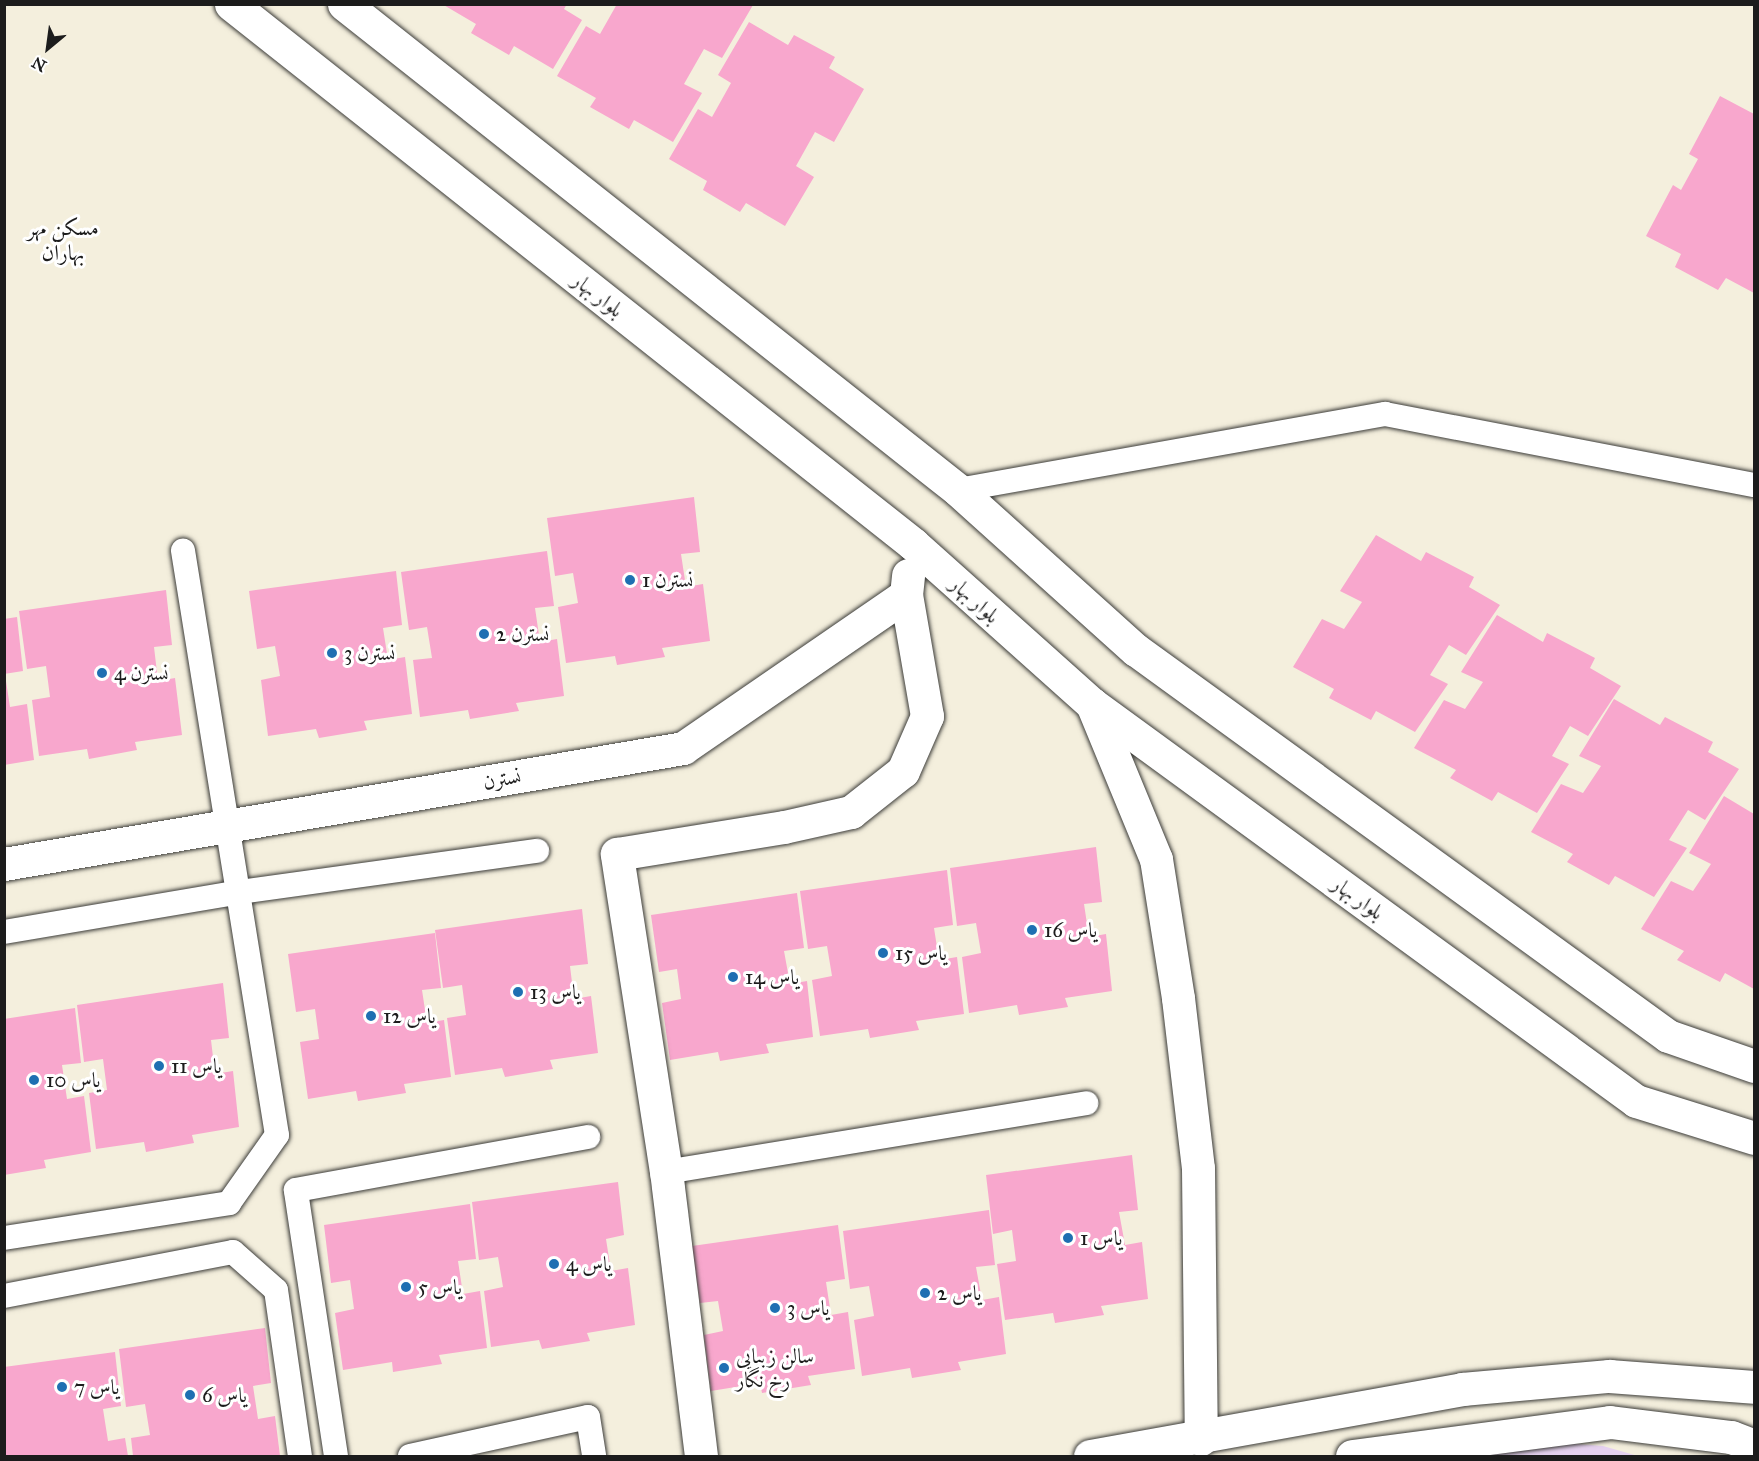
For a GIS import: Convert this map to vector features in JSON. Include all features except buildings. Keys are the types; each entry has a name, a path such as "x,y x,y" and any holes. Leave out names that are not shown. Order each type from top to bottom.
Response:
{"street":[{"name":"بلوار بهار","path":"231,4 913,544 1092,704 1636,1101 1755,1138"},
{"path":"345,4 958,490 1136,650 1668,1036 1755,1066"},
{"path":"701,1456 666,1172 617,854 784,828 851,812 903,771 927,716 906,595 913,544"},
{"name":"نسترن","path":"4,864 683,748 906,595"},
{"path":"1092,704 1156,859 1178,998 1198,1168 1201,1439"},
{"path":"1090,1456 1201,1439 1462,1389 1609,1376 1755,1387"},
{"path":"1352,1456 1610,1422 1731,1437 1755,1446"}],"lane":[{"path":"958,490 1385,414 1755,485"},
{"path":"4,1238 229,1203 277,1135 230,827 183,551"},
{"path":"4,932 240,892 537,851"},
{"path":"666,1172 1086,1103"},
{"path":"336,1456 296,1190 588,1137"},
{"path":"4,1296 233,1252 276,1290 300,1456"},
{"path":"410,1456 588,1417 594,1456"}],"shaded area":[{"path":"1552,1442 1603,1446 1638,1456 1481,1456"}],"place":[{"name":"نسترن 1","path":"630,580"},
{"name":"نسترن 2","path":"484,634"},
{"name":"نسترن 3","path":"332,653"},
{"name":"نسترن 4","path":"102,673"},
{"name":"یاس 16","path":"1032,930"},
{"name":"یاس 15","path":"883,953"},
{"name":"یاس 14","path":"733,977"},
{"name":"یاس 13","path":"518,992"},
{"name":"یاس 12","path":"371,1016"},
{"name":"یاس 11","path":"159,1066"},
{"name":"یاس 10","path":"34,1080"},
{"name":"یاس 1","path":"1068,1238"},
{"name":"یاس 4","path":"554,1264"},
{"name":"یاس 5","path":"406,1287"},
{"name":"یاس 2","path":"925,1293"},
{"name":"یاس 3","path":"775,1308"},
{"name":"سالن زیبایی رخ‌ نگار","path":"724,1368"},
{"name":"یاس 7","path":"62,1387"},
{"name":"یاس 6","path":"190,1395"}],"district":[{"name":"مسکن مهر بهاران","path":"63,240"}]}
